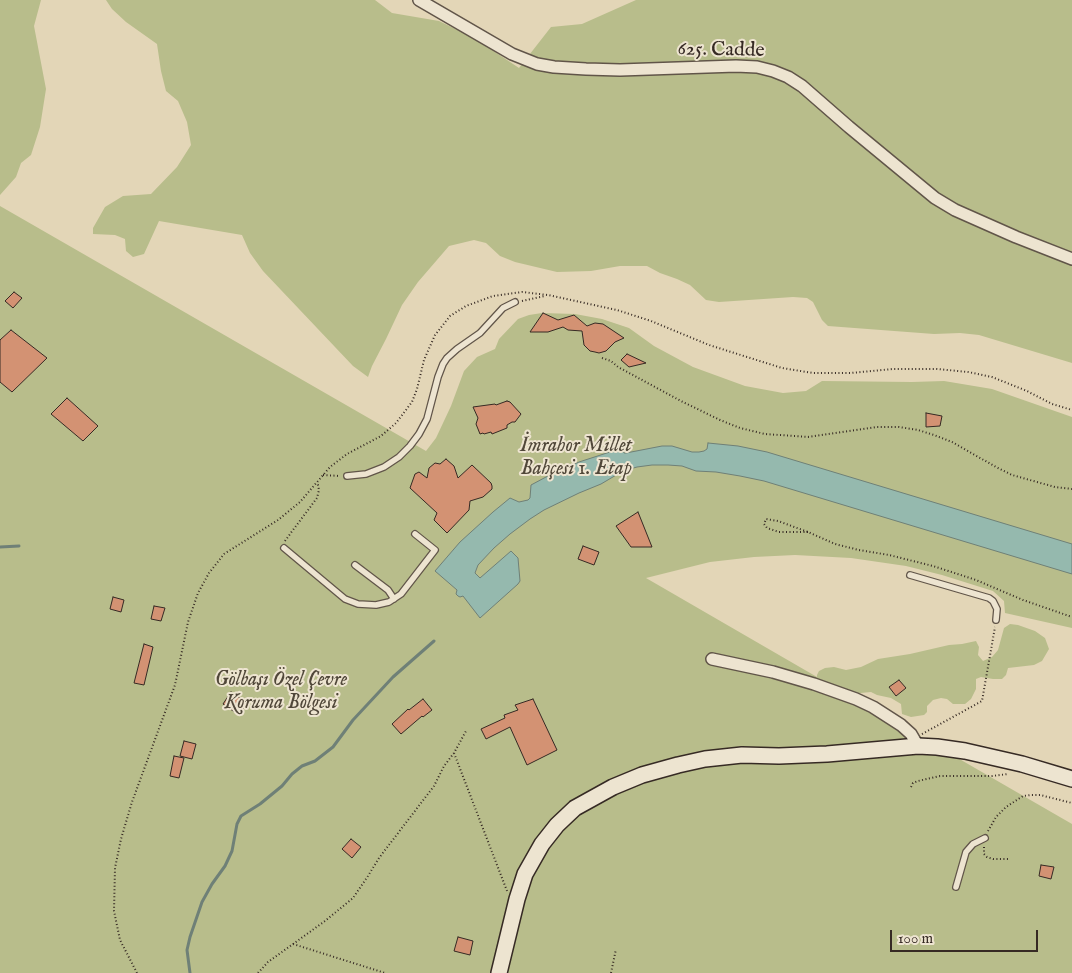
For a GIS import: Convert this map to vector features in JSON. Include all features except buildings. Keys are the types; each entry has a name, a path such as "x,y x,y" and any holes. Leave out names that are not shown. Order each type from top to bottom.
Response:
{"street":[{"name":"625. Cadde","path":"419,0 512,54 537,64 554,67 620,70 736,66 757,67 773,71 788,77 802,86 897,167 942,202 955,210 1016,237 1072,259"},
{"path":"712,659 773,672 856,699 887,715 901,725 911,734 916,742"},
{"path":"498,973 526,874 542,844 557,824 575,808 613,787 642,775 705,759 742,755 827,754 916,742 965,751 1072,779"}],"lane":[{"path":"346,476 366,474 384,467 398,458 410,446 427,419 438,377 447,358 480,333 504,308 515,302"},
{"path":"284,548 350,602 376,605 394,599 400,594 435,550 415,534"},
{"path":"355,565 388,590 394,599"},
{"path":"910,575 989,598 997,609 996,620"},
{"path":"956,887 966,852 973,844 985,838"}],"path":[{"path":"137,973 120,940 114,910 115,868 132,802 175,685 188,622 198,593 209,573 224,554 278,520 300,502 330,467 347,454 381,436 396,423 412,402 424,360 435,335 450,316 466,306 493,296 522,292 548,295 626,313 651,321 709,345 782,368 813,373 851,373 893,369 937,369 968,372 992,377 1027,391 1052,404 1072,410"},
{"path":"515,302 548,295"},
{"path":"602,358 611,361 618,367 681,401 740,428 765,434 808,437 877,427 899,427 918,430 952,442 1012,475 1055,487 1072,489"},
{"path":"323,475 346,476"},
{"path":"284,548 284,543 317,498 319,490 317,483"},
{"path":"808,532 779,532 766,528 764,524 766,520 769,520 808,532 835,544 917,562 976,580 1023,600 1072,617"},
{"path":"916,742 982,701 996,620"},
{"path":"258,973 268,962 325,921 353,898 379,858 434,786 466,731"},
{"path":"454,753 508,894 516,904"},
{"path":"910,787 913,783 928,778 940,776 992,776 1018,771 1026,766"},
{"path":"1009,858 987,857 984,854 984,845 989,828 996,817 1010,804 1023,796 1031,795 1040,795 1072,803"},
{"path":"293,944 385,973"},
{"path":"611,973 616,949"}],"green space":[{"path":"0,0 41,0 34,26 46,89 40,127 31,155 21,163 16,177 0,195"},
{"path":"106,0 375,0 392,13 439,21 474,38 519,68 551,27 582,24 636,0 1072,0 1072,363 979,335 960,333 934,334 828,326 822,320 813,302 807,298 793,297 719,302 706,300 690,285 647,266 620,266 591,271 557,272 515,262 500,256 486,243 474,240 449,246 418,282 402,305 368,377 353,366 263,271 250,253 242,235 159,221 144,254 133,257 126,251 125,239 115,235 93,234 93,228 105,207 123,196 151,194 177,167 191,145 187,122 178,101 166,91 157,44 126,22 112,9"},
{"name":"Gölbaşı Özel Çevre Koruma Bölgesi","path":"0,206 426,451 436,438 451,406 464,371 477,357 495,349 499,339 518,319 542,313 575,314 602,319 629,328 654,346 693,367 745,386 783,393 806,391 822,381 944,381 992,389 1072,417 1072,628 1005,613 1004,601 993,591 906,566 851,558 795,555 754,557 710,562 646,578 817,677 819,671 825,668 834,667 846,670 861,667 878,659 976,641 979,647 978,655 983,661 992,657 998,650 1004,628 1010,624 1035,631 1045,638 1049,649 1042,661 1034,665 1008,668 1006,675 1002,679 981,677 976,679 976,689 971,699 965,704 953,704 947,699 941,698 933,700 927,706 927,712 924,715 911,717 902,714 901,704 891,698 871,692 845,693 1072,824 1072,973 0,973"}],"water":[{"path":"708,443 738,446 767,452 1072,544 1072,574 764,481 668,465 637,467 623,471 601,484 544,510 510,534 478,565 475,573 480,578 511,551 518,558 520,581 480,618 463,596 458,596 456,594 457,590 435,571 460,542 493,512 510,498 519,502 528,500 530,498 531,485 546,477 579,462 622,449 626,453 662,446 672,446 692,452 699,452 707,449"}],"waterway":[{"path":"0,547 19,546"},
{"path":"190,973 187,950 190,937 202,902 225,866 232,851 237,824 241,816 260,804 282,786 302,766 315,761 333,747 353,720 393,677 434,641"}],"park label":[{"name":"İmrahor Millet Bahçesi 1. Etap","path":"576,458"}]}
